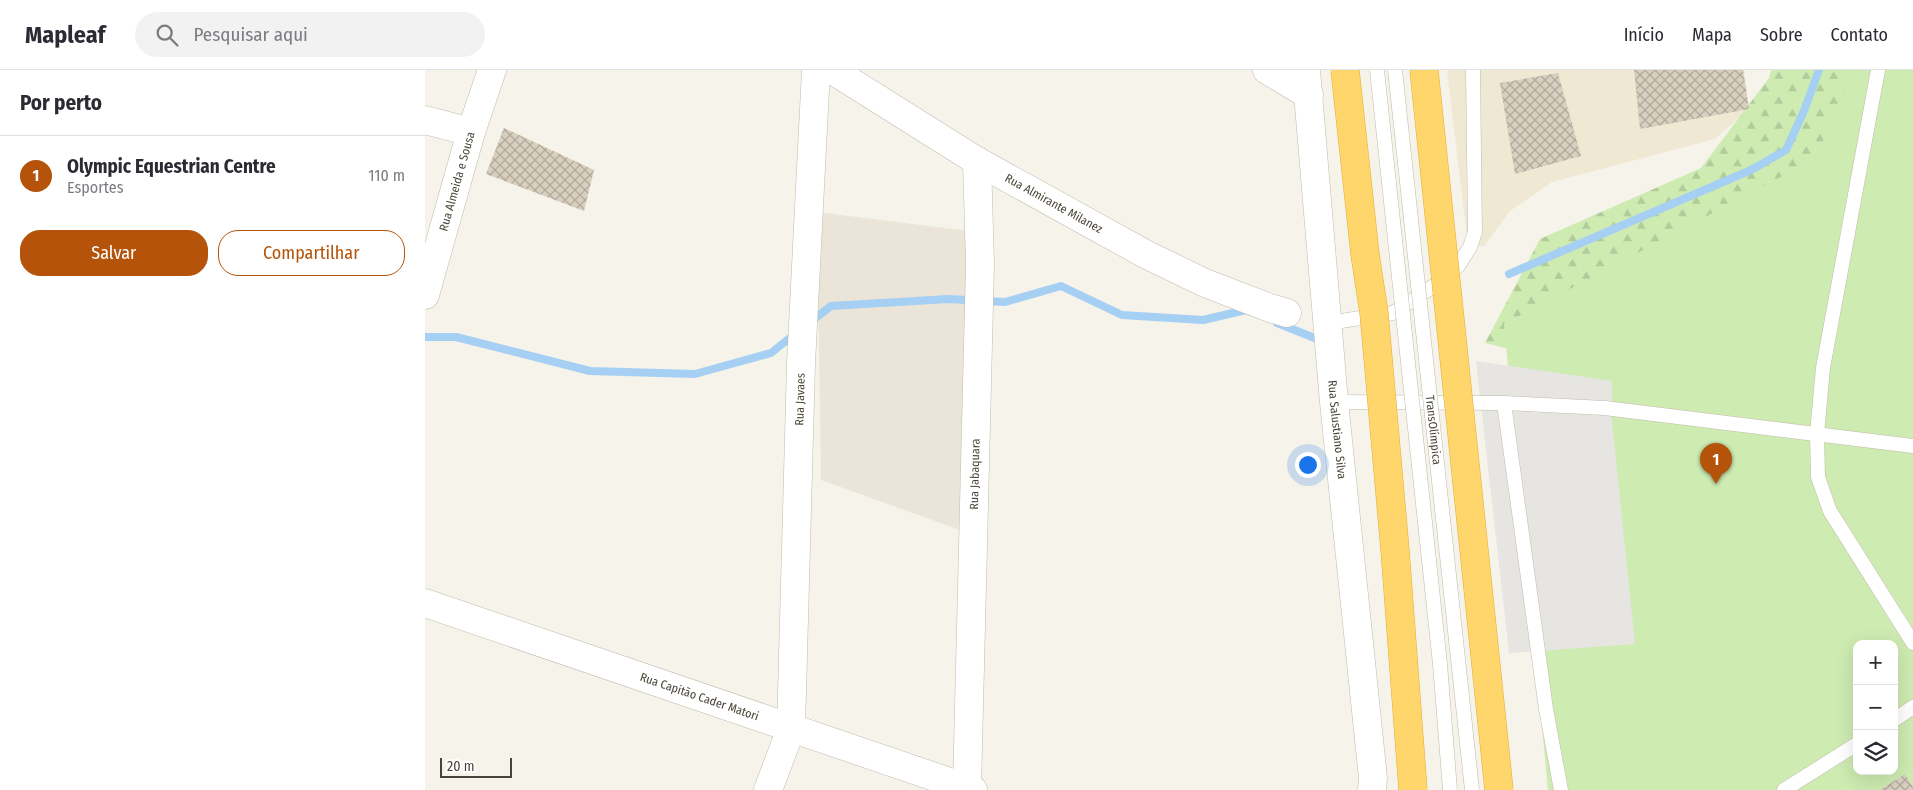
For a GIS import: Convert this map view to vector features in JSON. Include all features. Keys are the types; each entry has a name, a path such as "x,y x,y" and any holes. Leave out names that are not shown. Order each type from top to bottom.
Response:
{"highway":[{"path":"1345,70 1365,254 1374,314 1395,550 1413,790"},
{"path":"1424,70 1499,790"}],"street":[{"name":"Rua Almeida e Sousa","path":"425,295 471,132 492,70"},
{"name":"Rua Javaes","path":"768,790 791,730 801,364 816,70"},
{"name":"Rua Almirante Milanez","path":"832,70 977,161 1147,254 1197,279 1287,313"},
{"path":"1267,70 1307,83"},
{"name":"Rua Salustiano Silva","path":"1307,83 1334,402 1373,786"},
{"path":"425,120 471,132"},
{"name":"Rua Jabaquara","path":"970,789 980,264 977,161"},
{"name":"Rua Capitão Cader Matori","path":"425,603 791,730 970,789"}],"lane":[{"name":"TransOlímpica","path":"1377,70 1440,664 1450,790"},
{"name":"TransOlímpica","path":"1395,70 1472,790"},
{"path":"1327,323 1393,313 1444,279 1458,266 1470,247 1475,232 1473,70"},
{"path":"1878,70 1823,368 1817,434 1819,477 1830,511 1913,643"},
{"path":"1334,402 1504,403 1605,408 1913,446"},
{"path":"1504,403 1546,709 1561,790"},
{"path":"1898,717 1913,707"},
{"path":"1784,790 1853,747"}],"shaded area":[{"path":"1447,70 1744,70 1749,109 1715,139 1552,182 1510,211 1484,246 1468,246"},
{"path":"817,212 968,231 963,531 821,480"},
{"path":"1476,361 1612,381 1612,421 1635,644 1509,653"}],"green space":[{"path":"1771,70 1869,70 1765,410 1485,343 1540,239 1701,168 1769,78"},
{"path":"1852,70 1913,70 1913,790 1548,790 1504,324 1816,158"}],"building":[{"path":"1634,70 1743,70 1749,109 1640,129"},
{"path":"1558,73 1581,156 1515,174 1500,83"},
{"path":"504,128 594,170 584,211 486,174"},
{"path":"1905,774 1913,790 1880,790"}],"waterway":[{"path":"1509,274 1751,170 1786,150 1804,111 1819,70"},
{"path":"809,323 831,306 948,299 1005,302 1061,286 1122,315 1203,320 1246,310 1251,312"},
{"path":"1277,323 1322,341"},
{"path":"425,337 456,337 590,371 695,374 771,353 796,333"}],"place":[{"name":"Olympic Equestrian Centre","path":"1716,484"}]}
